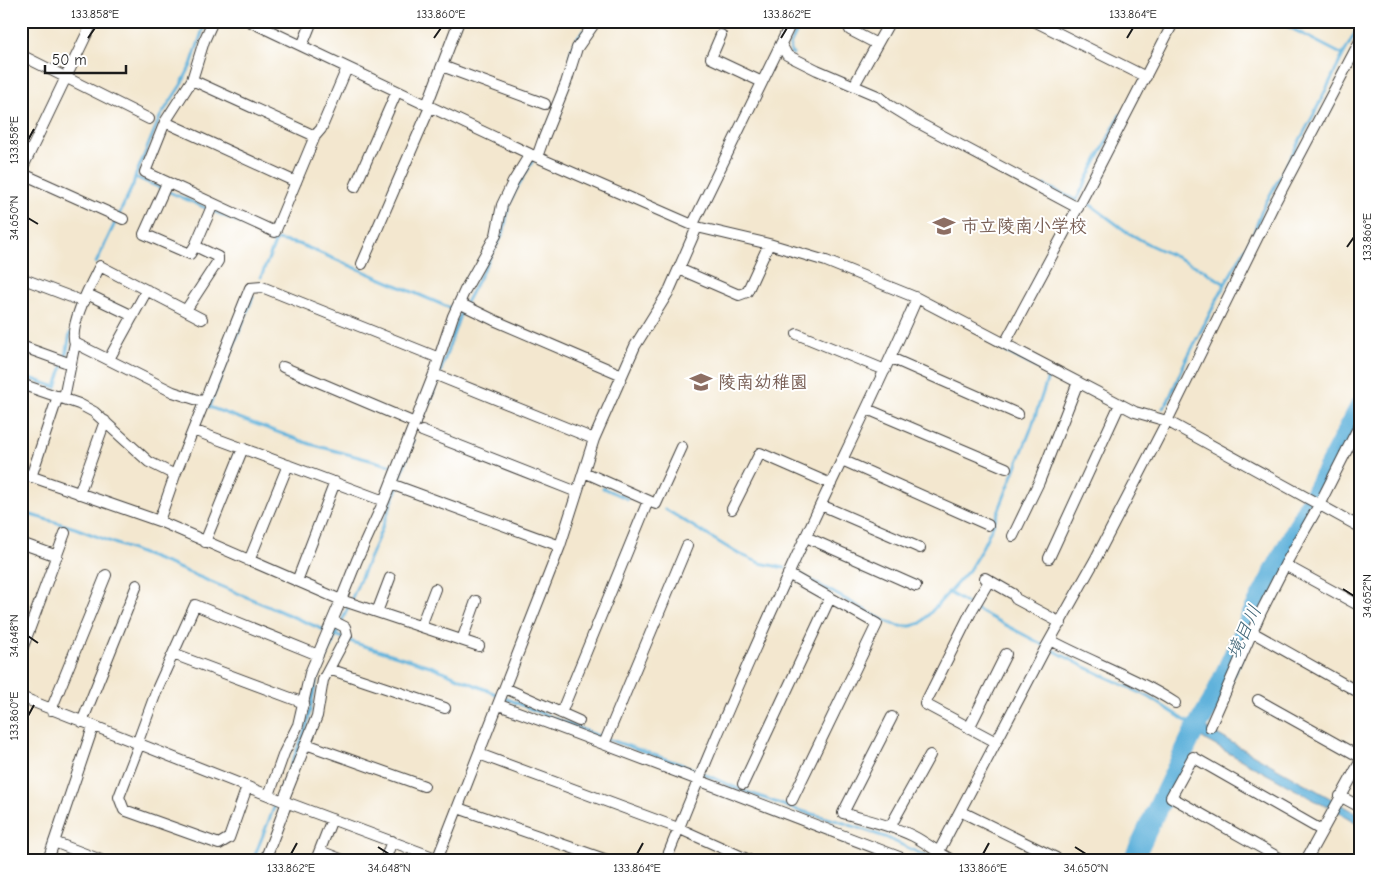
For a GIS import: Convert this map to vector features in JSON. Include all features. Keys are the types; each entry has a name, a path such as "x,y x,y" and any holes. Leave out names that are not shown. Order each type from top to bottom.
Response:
{"street":[{"path":"93,21 21,172 120,218"},
{"path":"213,21 204,40 192,80 165,122 145,172 165,187 211,208 275,232 347,68"},
{"path":"249,21 534,155 695,226 826,260 917,298 1135,412 1167,421 1360,528"},
{"path":"302,46 312,21"},
{"path":"362,264 428,106 459,21"},
{"path":"265,860 279,799 284,753 298,726 310,673 347,602 356,560 384,500 395,485 397,468 419,427 438,376 438,358 460,307 496,236 502,205 513,182 534,155 542,140 566,83 577,48 596,21"},
{"path":"21,697 247,787 439,859 560,546 594,439 635,346 668,291 695,226 792,21"},
{"path":"857,80 890,21"},
{"path":"1034,21 1143,75"},
{"path":"1005,343 1143,75 1174,21"},
{"path":"850,30 877,44"},
{"path":"721,35 711,58 762,82"},
{"path":"938,853 1167,421 1272,208 1360,41"},
{"path":"781,44 787,55 880,97 889,105 915,121 1078,203"},
{"path":"21,55 149,119"},
{"path":"442,66 544,104"},
{"path":"192,80 316,136"},
{"path":"355,187 397,91"},
{"path":"165,122 296,182"},
{"path":"165,187 144,234 190,254 211,208"},
{"path":"678,269 738,295 747,292 769,244"},
{"path":"186,310 218,261 218,257 195,246"},
{"path":"202,319 100,266 76,323 74,339 76,342 66,362 61,397 26,475 159,521 347,602 479,646"},
{"path":"21,278 85,298 133,316"},
{"path":"159,521 175,475 250,288 262,286 438,358"},
{"path":"110,359 147,290"},
{"path":"666,860 700,774 788,574 886,370 917,298"},
{"path":"460,307 622,375"},
{"path":"797,334 886,370"},
{"path":"76,342 173,392 204,402"},
{"path":"21,346 66,362"},
{"path":"891,358 1018,414"},
{"path":"283,366 419,427 577,492"},
{"path":"438,376 594,439"},
{"path":"1014,536 1039,482 1078,382"},
{"path":"21,384 61,397 94,412 149,462 175,475"},
{"path":"1049,558 1120,404"},
{"path":"867,409 1006,468"},
{"path":"79,494 105,421"},
{"path":"1210,727 1252,632 1314,502 1360,424"},
{"path":"193,430 384,500"},
{"path":"205,542 243,448"},
{"path":"584,472 656,504 682,448"},
{"path":"732,509 760,453 831,484"},
{"path":"842,460 988,524"},
{"path":"249,561 288,465"},
{"path":"296,581 335,482"},
{"path":"395,485 560,546"},
{"path":"561,713 648,501"},
{"path":"821,505 920,548"},
{"path":"21,652 66,533"},
{"path":"806,537 916,586"},
{"path":"21,543 57,556"},
{"path":"606,740 687,546"},
{"path":"1285,565 1360,606"},
{"path":"788,574 877,624 792,800"},
{"path":"51,710 106,575"},
{"path":"377,612 390,578"},
{"path":"996,742 925,704 987,579 1013,594 1016,599 1061,623"},
{"path":"82,722 137,585"},
{"path":"421,626 435,589"},
{"path":"743,784 830,598"},
{"path":"462,640 476,601"},
{"path":"247,787 229,838 219,844 124,810 119,797 158,687 195,605 318,656"},
{"path":"279,799 306,744 317,716 323,680 345,638 345,627 333,626"},
{"path":"1252,632 1360,693"},
{"path":"1048,645 1076,654 1161,694 1175,703"},
{"path":"173,654 304,703"},
{"path":"969,728 1006,654"},
{"path":"329,668 445,708"},
{"path":"502,696 561,713 579,721"},
{"path":"502,696 606,740 700,774 732,794 907,860"},
{"path":"1258,700 1360,757"},
{"path":"892,718 843,812 913,836 952,860"},
{"path":"48,860 93,727"},
{"path":"306,744 424,786"},
{"path":"479,754 678,828 749,860"},
{"path":"890,827 930,755"},
{"path":"1283,860 1171,797 1193,757 1321,830"},
{"path":"1306,860 1336,802 1360,762"},
{"path":"1336,802 1360,807"},
{"path":"458,808 606,860"},
{"path":"960,811 1056,858"},
{"path":"332,819 318,856 343,860"},
{"path":"385,860 392,841"},
{"path":"54,842 101,860"}],"water":[{"path":"1199,724 1360,815 1360,825 1207,741 1194,732"}],"waterway":[{"path":"793,54 791,53 790,45 802,21"},
{"path":"1277,21 1343,55 1360,24"},
{"path":"96,263 133,185 160,117 181,85 191,65 204,26"},
{"path":"570,56 578,36 583,31"},
{"path":"1163,408 1225,284 1253,235 1262,210 1314,114 1343,55"},
{"path":"1076,201 1120,115"},
{"path":"420,422 430,402 461,312 504,231 514,193 533,160"},
{"path":"135,177 249,227 275,243 277,240 299,244 455,310"},
{"path":"1044,185 1076,200"},
{"path":"1084,200 1127,232 1202,269 1225,284"},
{"path":"261,277 275,243"},
{"path":"253,297 209,407 310,444 396,467"},
{"path":"21,375 56,387 66,356 70,333"},
{"path":"798,573 883,620 899,626 911,626 921,623 969,570 993,525 1031,429 1049,374 997,347 998,345"},
{"name":"境目川","path":"1133,860 1192,735 1212,702 1254,610 1360,406"},
{"path":"253,860 307,725 316,681 378,538 413,440"},
{"path":"603,488 628,499"},
{"path":"665,509 735,552 760,563 785,568"},
{"path":"21,512 75,528 171,565 355,643 433,667 596,735 689,767 731,786 794,809 885,837 934,860"},
{"path":"948,592 979,611 1083,666 1149,697 1200,730"},
{"path":"1358,860 1360,856"}],"place":[{"name":"市立陵南小学校","path":"944,226"},
{"name":"陵南幼稚園","path":"701,382"}]}
